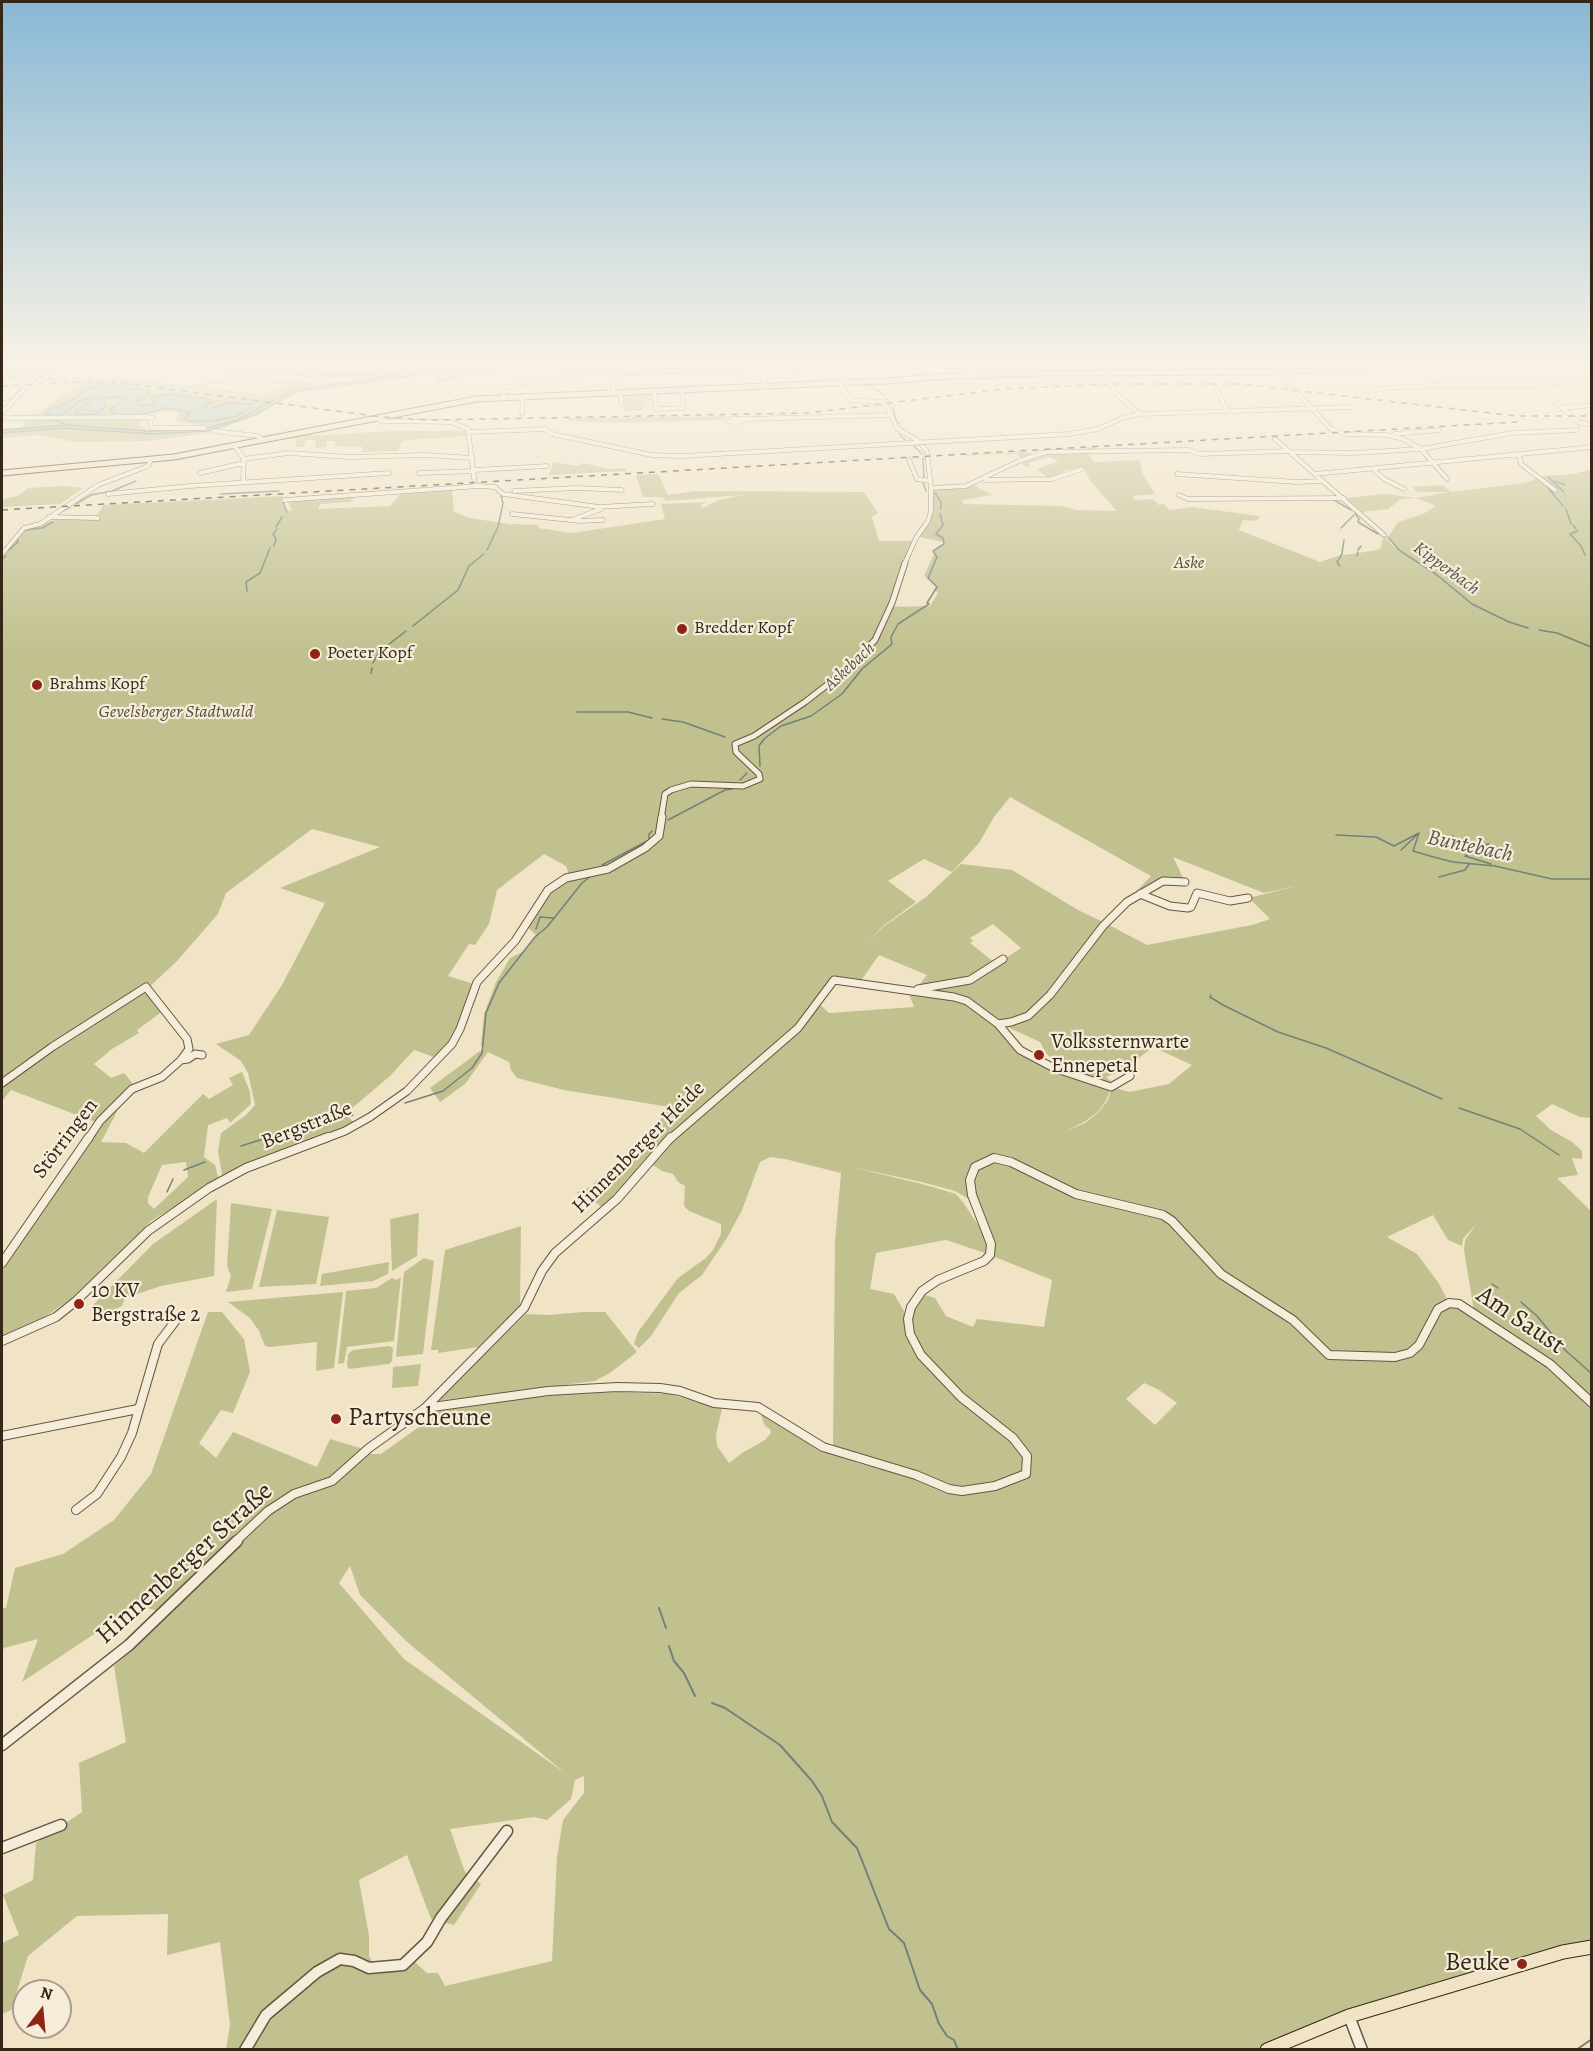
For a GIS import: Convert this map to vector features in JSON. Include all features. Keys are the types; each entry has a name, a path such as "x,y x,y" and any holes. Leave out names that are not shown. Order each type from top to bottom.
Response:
{"main road":[{"path":"2,473 53,466 151,459"},
{"path":"1267,2049 1349,2016 1563,1952 1592,1947"}],"street":[{"path":"147,474 151,459"},
{"path":"201,473 257,459"},
{"path":"473,459 475,486"},
{"path":"927,459 931,488 962,488 1026,459"},
{"path":"1298,459 1383,535"},
{"path":"1430,459 1447,479"},
{"path":"1315,474 1477,459"},
{"path":"1520,459 1521,464 1555,490"},
{"path":"909,460 917,479 929,481"},
{"path":"243,482 244,461"},
{"path":"2,554 24,528 40,524 98,484 148,466"},
{"path":"419,473 547,466"},
{"path":"1373,469 1384,479 1404,489"},
{"path":"982,480 1052,479 1082,470"},
{"path":"108,494 243,482 389,473"},
{"path":"1177,474 1297,482 1323,481"},
{"path":"136,490 138,484"},
{"path":"284,500 475,486 495,487 500,492 602,507 653,504"},
{"path":"500,492 577,488 622,490"},
{"name":"Bergstraße","path":"2,1341 56,1317 76,1301 148,1231 209,1188 246,1168 345,1131 370,1118 407,1090 452,1044 460,1029 477,982 515,941 548,890 566,878 608,869 645,848 659,836 663,799 671,790 681,786 708,784 743,786 760,779 759,774 736,752 735,744 753,736 805,702 849,668 875,640 892,603 901,572 916,538 928,520 931,511 931,488"},
{"path":"1179,495 1188,499 1344,498"},
{"path":"572,520 602,507"},
{"path":"512,514 572,520 603,520"},
{"path":"49,517 98,518"},
{"path":"998,1024 1028,1016 1050,995 1103,926 1127,902 1162,881 1185,882"},
{"path":"1140,894 1170,906 1188,908 1191,907 1197,893 1230,901 1248,898"},
{"path":"909,991 970,980 1003,959"},
{"name":"Hinnenberger Heide","path":"480,1350 524,1308 542,1271 555,1253 617,1199 675,1133 798,1028 834,980 909,991"},
{"path":"2,1083 52,1047 146,987 187,1039 189,1049 181,1060"},
{"path":"909,991 965,1000 998,1024 1020,1050 1054,1068 1111,1087 1130,1076"},
{"name":"Störringen","path":"2,1263 53,1185 104,1115 132,1089 162,1077 181,1060 188,1059 195,1054 202,1056"},
{"name":"Am Saust","path":"425,1408 526,1393 575,1389 617,1387 681,1391 714,1403 758,1407 823,1447 916,1475 949,1489 962,1491 995,1486 1026,1474 1027,1456 1013,1438 961,1397 921,1355 910,1334 908,1318 910,1306 922,1291 938,1280 984,1261 990,1255 991,1244 972,1195 970,1180 975,1167 994,1158 1006,1160 1077,1194 1163,1215 1172,1221 1221,1274 1293,1320 1329,1355 1395,1357 1410,1353 1419,1345 1438,1309 1449,1303 1465,1306 1543,1359 1592,1403"},
{"path":"76,1510 97,1494 121,1457 132,1433 158,1344 176,1320"},
{"name":"Hinnenberger Straße","path":"2,1745 129,1645 268,1511 294,1494 332,1481 369,1448 425,1408 480,1350"},
{"path":"2,1436 138,1409"},
{"path":"2,1848 61,1824"},
{"path":"245,2049 266,2015 287,1995 317,1972 340,1959 354,1961 369,1968 403,1965 427,1942 441,1918 469,1885 507,1831"},
{"path":"1349,2016 1362,2049"}],"green space":[{"path":"1043,459 1028,463 1031,466 1028,468 1017,460"},
{"path":"1053,459 1092,459 1094,462 1140,460 1143,475 1155,494 1133,496 1135,500 1153,499 1159,505 1164,504 1169,510 1192,507 1259,516 1260,518 1255,521 1243,520 1239,530 1320,562 1337,556 1378,550 1382,539 1386,538 1396,549 1389,536 1398,522 1423,514 1436,506 1416,498 1401,499 1388,509 1362,512 1347,498 1385,494 1417,498 1449,492 1418,492 1412,487 1443,485 1451,492 1525,483 1544,476 1574,474 1591,469 1591,1118 1580,1117 1552,1104 1536,1116 1551,1130 1572,1142 1582,1151 1582,1159 1572,1158 1578,1175 1557,1178 1591,1211 1591,1402 1550,1363 1474,1311 1464,1250 1465,1240 1477,1223 1463,1239 1462,1246 1448,1240 1433,1215 1387,1237 1417,1254 1438,1282 1449,1303 1445,1304 1464,1306 1550,1364 1591,1404 1591,1946 1563,1951 1411,1996 1349,2016 1271,2049 226,2050 230,2025 220,1942 167,1955 168,1914 77,1916 28,1956 21,1979 12,1979 11,2010 2,2014 2,1943 19,1935 3,1895 33,1880 36,1843 82,1812 79,1763 126,1742 114,1666 169,1615 138,1605 22,1682 38,1639 4,1648 2,1652 2,1608 6,1608 15,1568 63,1554 114,1520 151,1474 208,1312 222,1312 244,1339 250,1372 233,1413 221,1410 199,1443 216,1458 233,1432 317,1467 330,1439 360,1448 370,1454 381,1454 439,1410 534,1396 617,1392 669,1394 722,1409 716,1435 717,1446 729,1463 765,1440 771,1433 770,1429 765,1426 760,1412 767,1409 773,1411 774,1421 814,1446 860,1464 908,1475 947,1490 948,1487 947,1484 899,1467 833,1447 835,1242 841,1173 785,1159 770,1157 760,1162 742,1210 727,1238 702,1275 679,1293 651,1336 639,1348 634,1344 638,1332 678,1278 706,1258 713,1250 721,1234 721,1224 689,1211 684,1206 685,1186 678,1182 673,1174 662,1171 650,1163 604,1209 591,1199 576,1193 592,1186 597,1180 603,1179 632,1157 670,1107 564,1090 517,1078 509,1062 488,1052 465,1084 440,1102 430,1088 484,1048 481,1046 484,1014 496,982 510,958 526,950 536,935 525,925 556,884 576,875 569,875 566,866 544,854 497,890 489,924 475,945 469,944 448,976 474,984 458,1029 450,1043 437,1058 414,1050 390,1076 345,1114 356,1124 344,1131 245,1168 223,1181 218,1151 221,1133 246,1115 255,1105 248,1073 241,1061 216,1044 249,1035 282,985 325,903 280,888 380,847 312,829 226,893 218,914 177,961 147,989 163,1011 137,1030 139,1033 112,1049 94,1064 111,1078 124,1073 133,1084 132,1089 98,1123 11,1090 2,1101 2,555 14,536 24,529 51,521 94,520 103,505 283,496 281,501 287,511 292,510 287,500 356,495 350,502 320,504 318,509 390,506 403,491 452,489 454,512 470,518 509,524 539,525 538,528 572,533 665,519 661,504 707,502 701,505 703,508 718,500 743,495 666,501 662,497 643,497 636,475 658,474 668,495 695,491 864,492 878,513 872,517 879,541 913,541 899,571 888,607 930,606 938,593 934,589 937,586 924,576 933,552 944,542 919,537 928,525 932,513 933,489 964,488 972,484 992,495 962,500 964,504 1063,506 1076,510 1117,511 1089,479 1084,467 1065,470 1057,477 1048,478 1037,469 1059,461","holes":["1010,797 1151,876 1126,902 1162,880 1185,882 1173,857 1264,893 1296,886 1249,898 1270,919 1252,925 1147,945 1107,924 1050,995 1029,1017 1011,1023 1001,1024 1040,1042 1046,1053 1064,1071 1110,1086 1114,1084 1106,1077 1122,1071 1153,1047 1192,1065 1169,1084 1129,1092 1112,1087 1108,1100 1099,1112 1085,1123 1064,1132 1098,1112 1107,1099 1111,1087 1054,1069 1029,1057 1014,1046 997,1024 962,999 999,1023 1011,1022 1027,1016 1049,994 1105,923 1078,910 1012,870 961,864 926,897 883,927 866,944 882,927 916,902 888,881 924,859 952,872 979,843 994,817","993,924 1021,948 971,981 956,984 970,980 995,963 970,943 973,941 970,938","879,955 927,975 916,989 908,991 914,1007 829,1013 818,1003 837,979 860,982","999,1158 1011,1161 1076,1193 1135,1208 1076,1195 1006,1160 986,1161 976,1167 971,1180 976,1204 991,1242 990,1255 1052,1280 1044,1327 977,1319 973,1327 946,1316 935,1298 925,1295 912,1307 909,1319 912,1334 922,1354 962,1396 1014,1437 1027,1456 1026,1475 1022,1473 1025,1458 1011,1439 961,1400 933,1373 910,1346 904,1311 894,1294 870,1289 876,1253 946,1240 985,1253 989,1246 982,1231 956,1194 851,1167 955,1191 975,1203 970,1185 972,1171 979,1163 990,1159","1144,1383 1177,1403 1155,1425 1126,1399","350,1566 360,1595 406,1641 565,1773 404,1659 339,1583","584,1776 584,1793 563,1820 557,1857 552,1961 445,1986 438,1973 427,1973 407,1955 378,1973 369,1956 369,1936 359,1880 407,1855 431,1919 454,1925 481,1884 465,1872 450,1829 534,1817 547,1820 571,1799 575,1780"]},
{"path":"553,462 578,466 582,463 610,469 626,468 626,471 549,475"},
{"path":"65,486 83,488 60,504 2,507 2,499 18,496 28,488"},
{"path":"242,1072 250,1092 251,1104 230,1123 227,1118 208,1125 204,1157 215,1165 219,1180 151,1221 72,1298 36,1323 2,1337 2,1269 18,1242 98,1129 122,1102 101,1142 126,1143 144,1153 203,1094 209,1099 233,1085 229,1078","holes":["186,1162 188,1177 154,1209 148,1203 148,1197 162,1165"]},
{"path":"217,1199 214,1276 161,1286 125,1298 122,1306 110,1312 93,1315 91,1307 153,1244"},
{"path":"231,1203 272,1209 252,1289 226,1292 231,1276 227,1266"},
{"path":"277,1210 329,1217 316,1284 259,1287"},
{"path":"419,1213 417,1256 392,1271 390,1219"},
{"path":"521,1226 520,1306 478,1347 438,1353 438,1350 431,1350 445,1250"},
{"path":"424,1258 434,1261 423,1354 396,1357 404,1272"},
{"path":"389,1262 388,1274 373,1281 320,1286 322,1274"},
{"path":"401,1277 394,1341 347,1347 344,1363 338,1364 346,1291 376,1288 392,1278 396,1280"},
{"path":"343,1292 334,1368 316,1371 317,1342 265,1346 250,1318 228,1302"},
{"path":"605,1312 637,1352 610,1373 595,1381 437,1401 526,1314"},
{"path":"389,1346 393,1348 392,1361 389,1364 349,1369 347,1366 348,1354 353,1350"},
{"path":"421,1364 418,1386 392,1388 393,1367"}],"waterway":[{"name":"Askebach","path":"923,459 924,478"},
{"path":"1548,477 1564,492"},
{"path":"76,504 91,495 112,491 136,481"},
{"path":"1555,481 1565,485"},
{"name":"Askebach","path":"923,482 926,491"},
{"path":"1548,488 1563,506"},
{"path":"221,494 279,491"},
{"name":"Askebach","path":"935,493 941,502 941,509"},
{"path":"487,550 498,527 503,503 501,496"},
{"name":"Kipperbach","path":"1334,500 1351,510"},
{"path":"283,502 287,512"},
{"path":"61,512 70,507"},
{"path":"1566,509 1571,524"},
{"name":"Kipperbach","path":"1355,513 1359,519 1358,522 1378,534"},
{"name":"Askebach","path":"760,766 759,746 764,739 781,726 811,716 842,694 862,669 892,644 891,637 898,624 929,604 927,603 937,587 928,578 937,557 933,551 944,544 943,538 936,534 943,525 940,514"},
{"path":"1341,528 1354,515"},
{"path":"276,527 282,517"},
{"path":"25,530 42,528 53,522"},
{"path":"1573,525 1576,529"},
{"path":"274,546 276,539 273,534 277,529"},
{"path":"1578,531 1570,534 1581,546 1585,555"},
{"name":"Kipperbach","path":"1388,537 1399,550 1437,575 1472,604 1509,622 1528,628"},
{"path":"9,550 18,542 17,538"},
{"path":"1342,553 1344,540"},
{"path":"1358,550 1361,546"},
{"path":"247,591 246,582 260,573 270,548"},
{"path":"1357,556 1358,552"},
{"path":"413,626 458,590 469,566 484,554"},
{"path":"1340,566 1337,562 1342,554"},
{"path":"2,559 6,556"},
{"name":"Kipperbach","path":"1539,630 1557,633 1591,647"},
{"path":"373,663 379,652 406,631"},
{"path":"371,673 372,668"},
{"path":"577,712 628,712 652,718"},
{"path":"662,719 683,722 725,737"},
{"name":"Askebach","path":"740,780 747,773"},
{"name":"Askebach","path":"668,820 725,790 732,789"},
{"name":"Askebach","path":"602,865 649,840 649,834 652,831"},
{"name":"Buntebach","path":"1336,835 1376,837 1394,846 1419,833 1413,851 1430,856 1453,862 1495,866 1552,879 1592,879"},
{"name":"Buntebach","path":"1401,850 1418,834"},
{"path":"1453,836 1456,849 1458,849"},
{"path":"1458,849 1460,842 1466,838"},
{"path":"1458,849 1489,844 1465,856 1491,864"},
{"path":"1458,849 1463,849"},
{"path":"1439,877 1465,870 1469,864"},
{"name":"Askebach","path":"405,1103 443,1091 472,1068 482,1053 486,1013 499,983 535,937 547,927 582,883 591,876"},
{"path":"536,929 540,917 553,918"},
{"path":"1211,995 1210,997 1223,1005 1278,1032 1326,1048 1442,1099"},
{"path":"1459,1108 1520,1129 1559,1155"},
{"name":"Askebach","path":"346,1117 353,1115"},
{"name":"Askebach","path":"241,1146 326,1119"},
{"path":"184,1170 205,1162"},
{"path":"167,1192 173,1179"},
{"path":"1492,1284 1498,1288"},
{"path":"1521,1302 1537,1316 1565,1350 1592,1374"},
{"path":"659,1608 666,1628"},
{"path":"669,1646 674,1661 684,1673 695,1696"},
{"path":"712,1703 725,1708 780,1745 812,1781 822,1796 832,1822 857,1848 889,1929 904,1943 920,1990 932,2004 939,2024 947,2036 954,2040 958,2050"},
{"path":"1576,2050 1592,2039"}],"railway":[{"path":"2,510 885,459"}],"place":[{"name":"Bredder Kopf","path":"682,629"},
{"name":"Poeter Kopf","path":"315,654"},
{"name":"Brahms Kopf","path":"37,685"},
{"name":"Volkssternwarte Ennepetal","path":"1039,1055"},
{"name":"10 KV Bergstraße 2","path":"79,1304"},
{"name":"Partyscheune","path":"336,1419"},
{"name":"Beuke","path":"1522,1964"}],"park label":[{"name":"Aske","path":"1189,564"},
{"name":"Gevelsberger Stadtwald","path":"176,713"}]}
